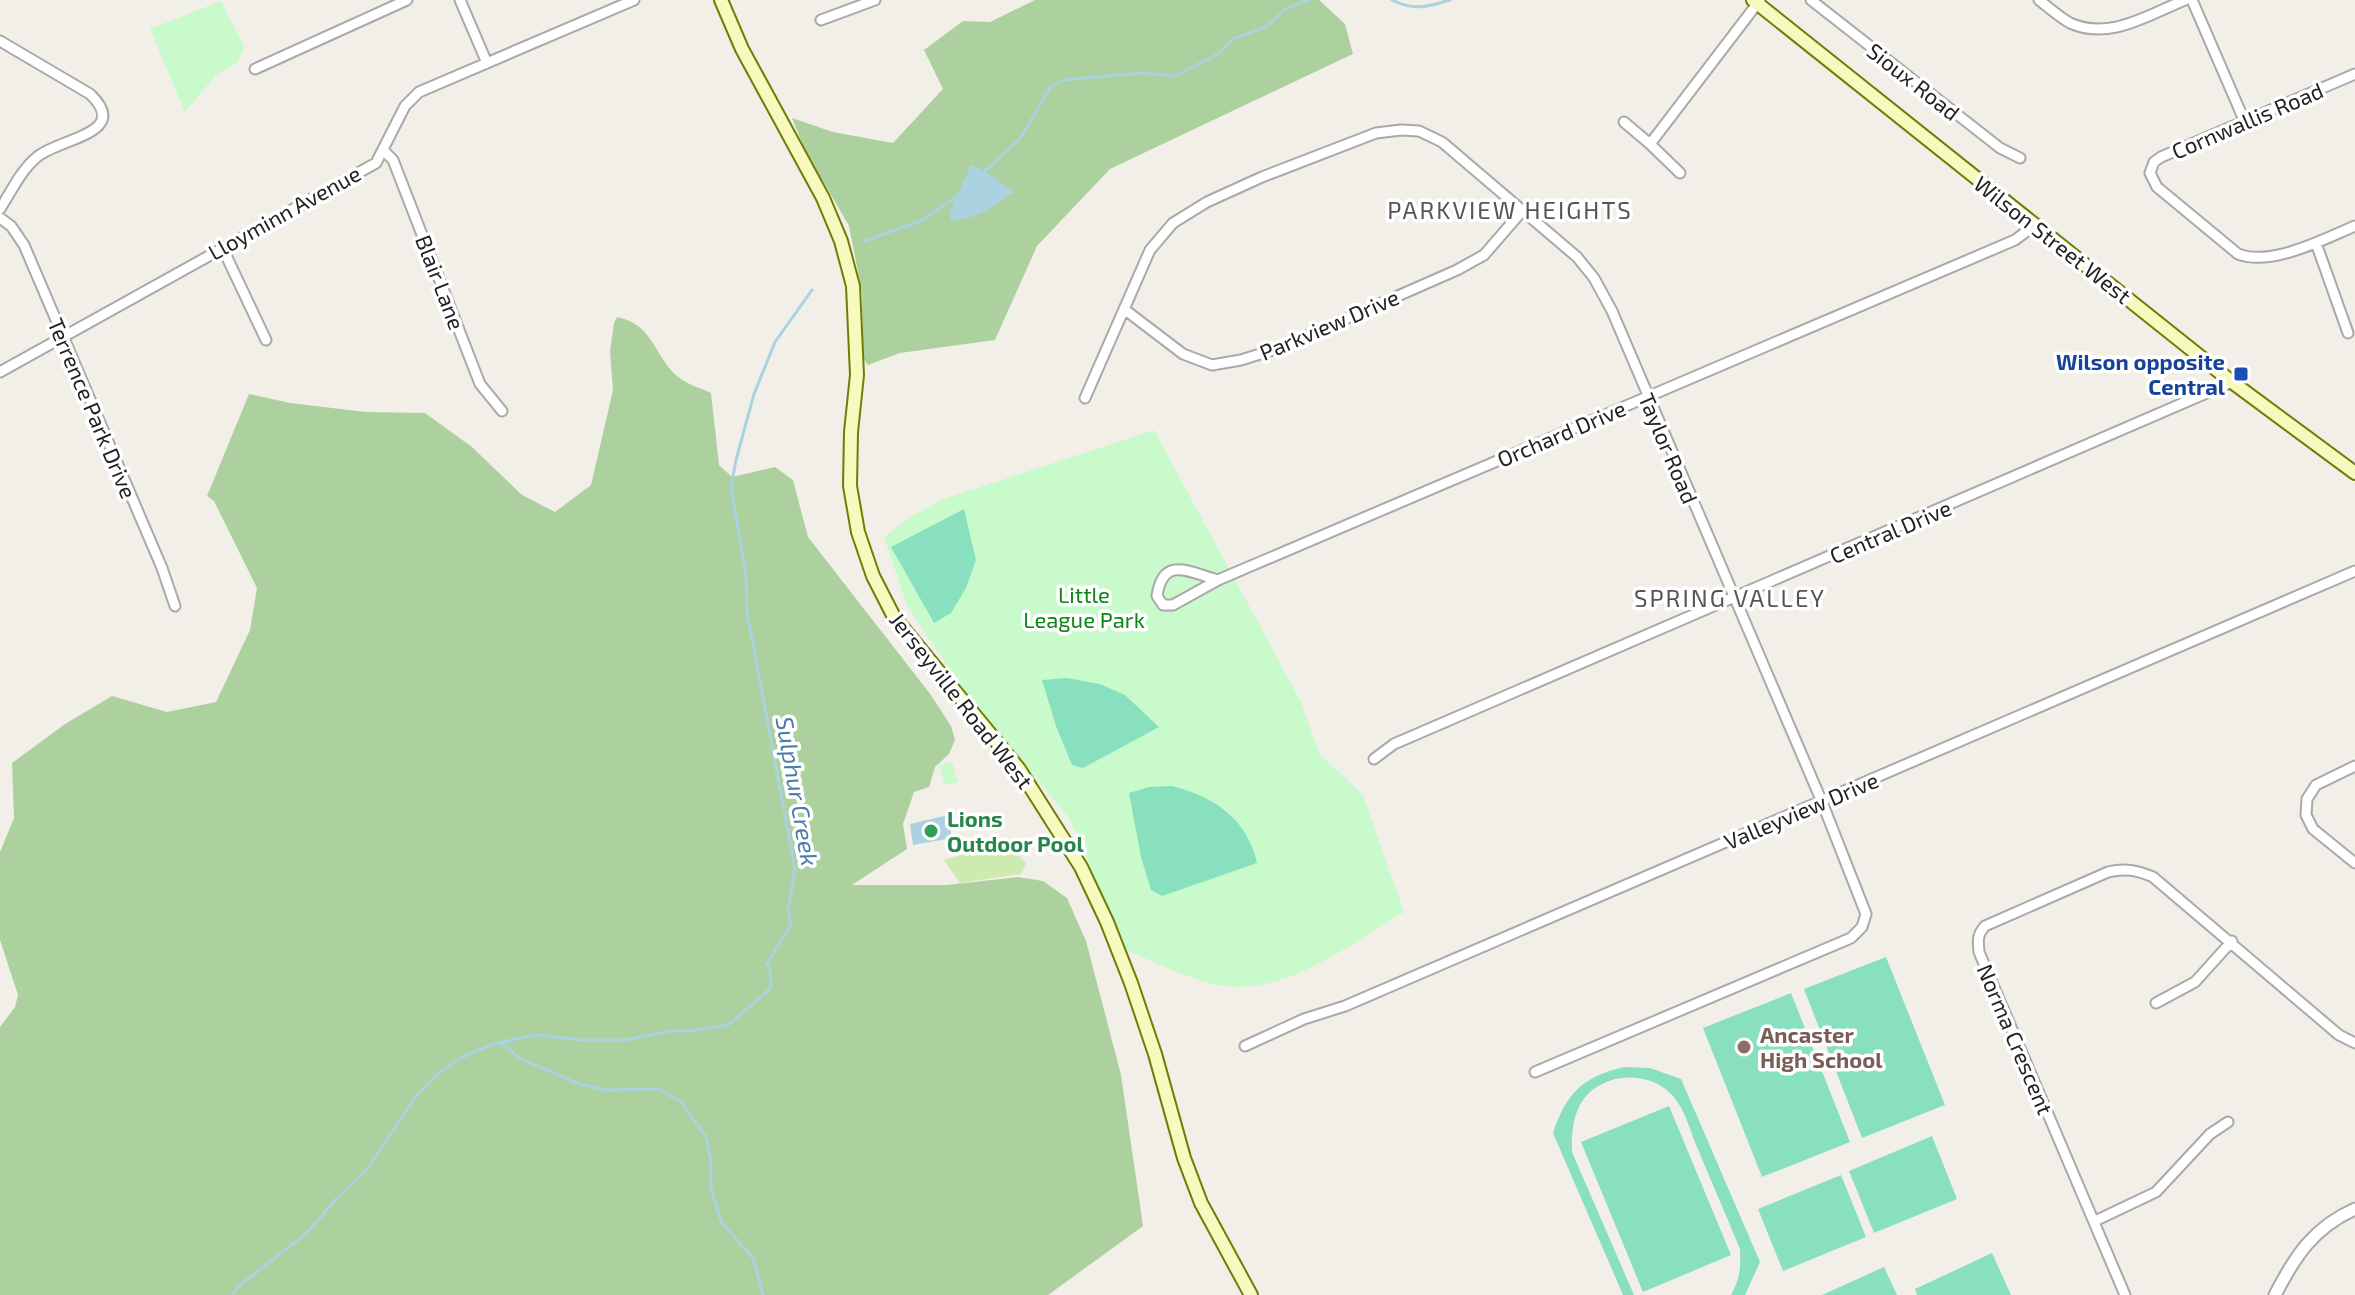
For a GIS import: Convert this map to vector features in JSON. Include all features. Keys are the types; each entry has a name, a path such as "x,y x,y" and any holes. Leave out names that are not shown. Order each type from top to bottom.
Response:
{"main road":[{"name":"Jerseyville Road West","path":"721,0 742,49 823,198 841,241 849,271 857,333 850,486 858,532 873,576 894,617 1019,769 1081,867 1131,983 1184,1158 1201,1203 1251,1295"},
{"name":"Wilson Street West","path":"1757,1 2232,382 2355,473"}],"street":[{"path":"255,69 407,0"},
{"path":"460,0 487,63"},
{"name":"Lloyminn Avenue","path":"0,372 376,163 405,106 419,92 634,0"},
{"path":"821,20 875,0"},
{"name":"Sioux Road","path":"1811,0 2000,148 2020,158"},
{"path":"2039,0 2069,22 2095,31 2117,28 2185,0"},
{"path":"2192,0 2244,120"},
{"path":"1650,144 1757,1"},
{"path":"0,41 90,94 102,105 104,117 91,131 39,155 26,167 0,209"},
{"name":"Cornwallis Road","path":"2355,74 2161,157 2154,162 2150,173 2157,187 2238,254 2250,259 2267,258 2316,243 2355,226"},
{"path":"1624,122 1680,173"},
{"name":"Taylor Road","path":"1085,398 1150,250 1173,223 1207,202 1262,177 1376,133 1419,131 1442,142 1577,257 1594,278 1612,311 1822,802 1866,914 1862,927 1851,938 1535,1072"},
{"name":"Blair Lane","path":"384,151 393,160 480,384 502,411"},
{"name":"Parkview Drive","path":"1124,309 1183,354 1212,365 1241,360 1279,348 1457,270 1484,255 1523,210"},
{"name":"Terrence Park Drive","path":"0,218 11,226 24,245 162,568 175,606"},
{"name":"Orchard Drive","path":"1218,580 1176,569 1166,571 1160,580 1157,596 1163,605 1173,605 1218,580 2015,240 2035,225"},
{"path":"2316,243 2348,333"},
{"path":"222,247 266,340"},
{"name":"Central Drive","path":"1374,759 1394,744 2232,382"},
{"name":"Valleyview Drive","path":"1245,1046 1822,802 2355,571"},
{"path":"2355,766 2316,785 2307,799 2306,815 2313,829 2355,863"},
{"name":"Norma Crescent","path":"2125,1295 1979,952 1977,937 1985,926 2108,872 2129,869 2153,877 2339,1035 2355,1043"},
{"path":"2156,1003 2195,982 2232,941"},
{"path":"2095,1221 2156,1192 2210,1134 2228,1122"},
{"path":"2275,1295 2293,1260 2310,1238 2331,1221 2355,1209"}],"green space":[{"path":"1035,0 1319,0 1345,24 1353,54 1110,169 1037,246 995,340 900,353 868,365 863,358 862,292 849,226 804,148 792,118 833,132 893,143 943,89 924,50 963,21 990,22","holes":["1013,192 950,214 960,194"]},
{"path":"221,1 245,48 237,62 216,75 185,112 150,29"},
{"path":"617,317 639,327 681,379 711,393 719,465 732,477 775,467 793,480 808,537 931,695 951,726 955,740 949,754 935,767 929,787 914,792 903,824 907,849 852,885 947,885 1018,877 1043,881 1067,898 1086,941 1121,1075 1143,1226 1048,1295 0,1295 0,1027 15,1007 18,995 0,940 0,852 14,818 12,763 65,724 112,696 167,712 216,702 250,630 257,588 214,501 207,496 249,394 290,403 366,412 425,413 472,447 522,495 555,512 591,485 613,390 610,351"},
{"name":"Little League Park","path":"1154,430 1301,702 1319,753 1363,795 1404,912 1324,961 1282,980 1260,985 1237,987 1208,983 1126,950 1069,818 966,693 907,606 884,537 941,500"},
{"path":"964,509 976,560 966,588 951,613 934,623 891,547"},
{"path":"1067,678 1100,684 1125,695 1159,727 1083,768 1072,765 1042,680"},
{"path":"952,762 958,782 945,785 939,765"},
{"path":"1172,786 1202,796 1226,812 1245,834 1257,863 1162,896 1151,890 1141,857 1129,793 1149,787"},
{"path":"1012,846 1026,864 1021,874 960,883 944,860 974,851"},
{"path":"1886,957 1945,1105 1862,1138 1804,989"},
{"path":"1791,993 1850,1142 1762,1177 1703,1028"},
{"path":"1624,1067 1650,1068 1681,1079 1760,1262 1745,1295 1731,1295 1739,1273 1740,1249 1683,1111 1663,1087 1638,1078 1619,1078 1593,1090 1580,1104 1574,1122 1572,1152 1634,1295 1623,1295 1553,1133 1564,1107 1578,1088 1587,1081"},
{"path":"1669,1106 1731,1255 1643,1292 1581,1142"},
{"path":"1932,1136 1957,1199 1874,1233 1849,1171"},
{"path":"1841,1175 1866,1237 1783,1271 1758,1209"},
{"path":"1992,1253 2011,1295 1917,1295 1915,1289"},
{"path":"1884,1267 1897,1295 1822,1295"}],"water":[{"path":"971,165 1013,191 985,212 951,220 949,214"},
{"name":"Lions Outdoor Pool","path":"948,815 952,838 913,845 910,824"}],"waterway":[{"path":"985,171 1020,139 1051,86 1064,80 1141,73 1175,76 1220,53 1233,39 1267,26 1287,8 1309,0"},
{"path":"1392,0 1420,7 1450,0"},
{"name":"Sulphur Creek","path":"864,241 921,221 960,194"},
{"name":"Sulphur Creek","path":"232,1295 239,1286 307,1233 336,1199 365,1172 417,1095 435,1076 458,1059 493,1044 535,1035 625,1040 670,1031 728,1025 769,990 770,967 766,965 791,925 788,911 795,869 747,612 746,577 731,487 754,394 775,342 812,290"},
{"path":"502,1043 519,1058 577,1083 605,1090 659,1089 682,1103 706,1137 711,1160 711,1188 721,1222 753,1258 763,1295"}],"place":[{"name":"Wilson opposite Central","path":"2241,374"},
{"name":"Lions Outdoor Pool","path":"931,831"},
{"name":"Ancaster High School","path":"1744,1047"}],"district":[{"name":"PARKVIEW HEIGHTS","path":"1510,209"},
{"name":"SPRING VALLEY","path":"1730,597"}]}
